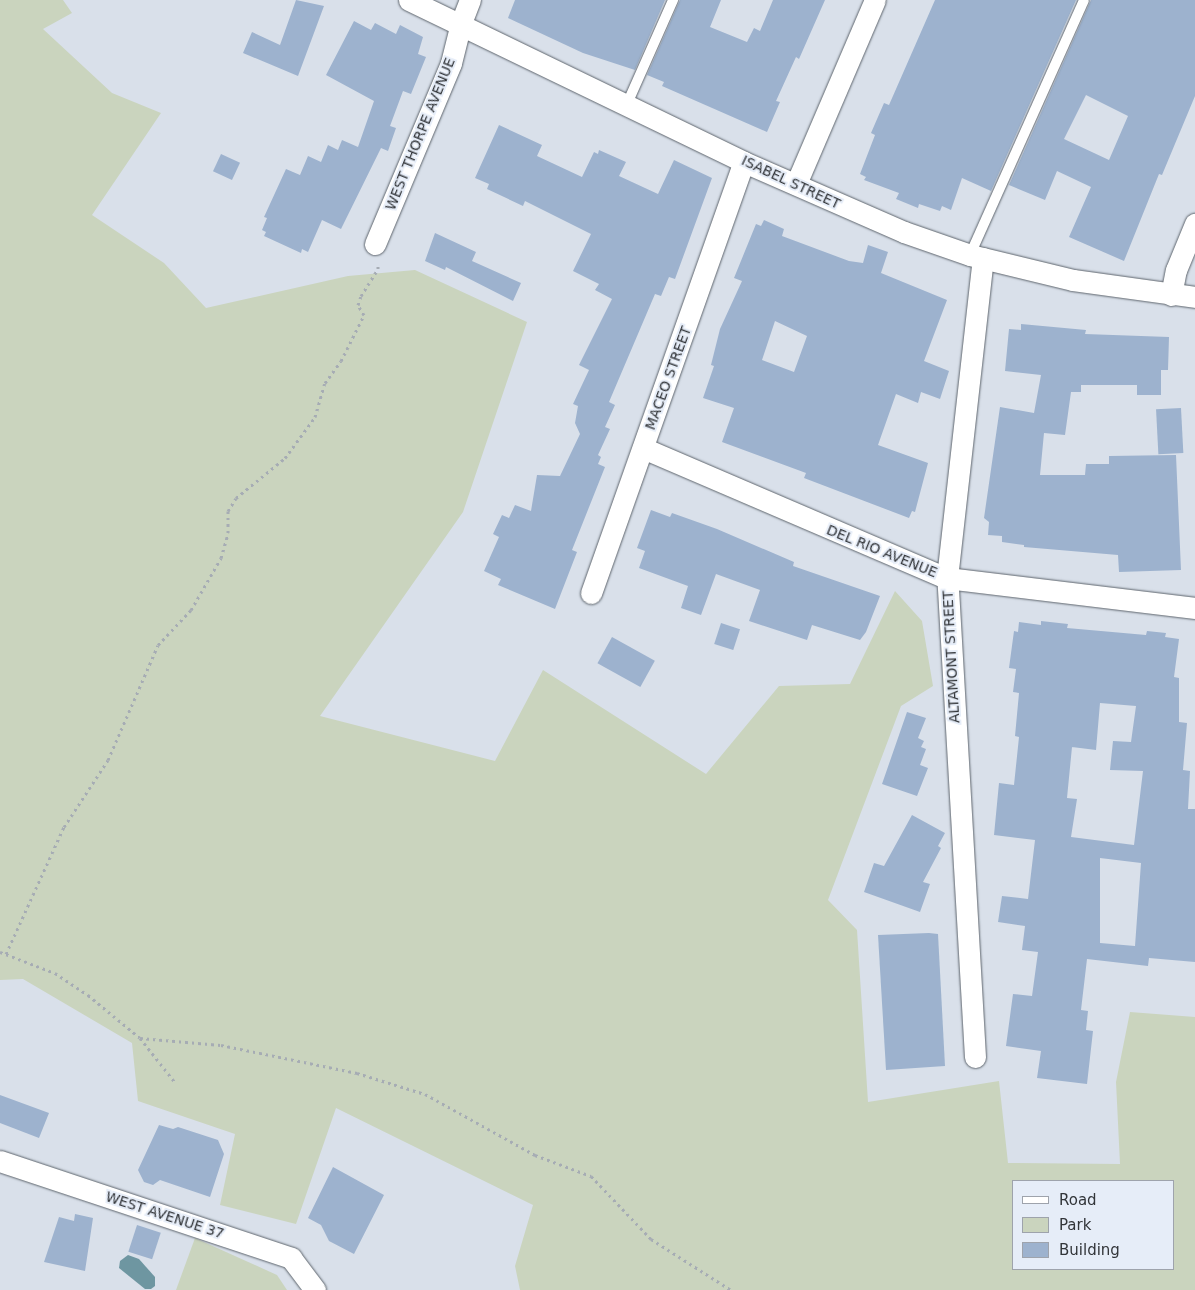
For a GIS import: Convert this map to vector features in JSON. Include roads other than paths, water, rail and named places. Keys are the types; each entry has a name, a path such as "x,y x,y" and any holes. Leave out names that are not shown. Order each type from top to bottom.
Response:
{"street":[{"name":"ISABEL STREET","path":"409,0 461,23 744,162 904,232 977,257 1073,280 1195,297"},
{"name":"WEST THORPE AVENUE","path":"375,244 452,63 461,23 470,0"},
{"path":"796,184 875,0"},
{"name":"MACEO STREET","path":"591,594 744,162"},
{"path":"1171,294 1176,270 1195,224"},
{"name":"ALTAMONT STREET","path":"975,1057 947,578 977,257"},
{"name":"DEL RIO AVENUE","path":"643,448 947,578 1195,608"},
{"name":"WEST AVENUE 37","path":"0,1161 291,1258 315,1290"}],"lane":[{"path":"627,104 673,0"},
{"path":"977,257 1084,0"}],"water":[{"path":"128,1255 139,1259 155,1277 155,1286 151,1289 145,1289 119,1268 120,1261"}]}
